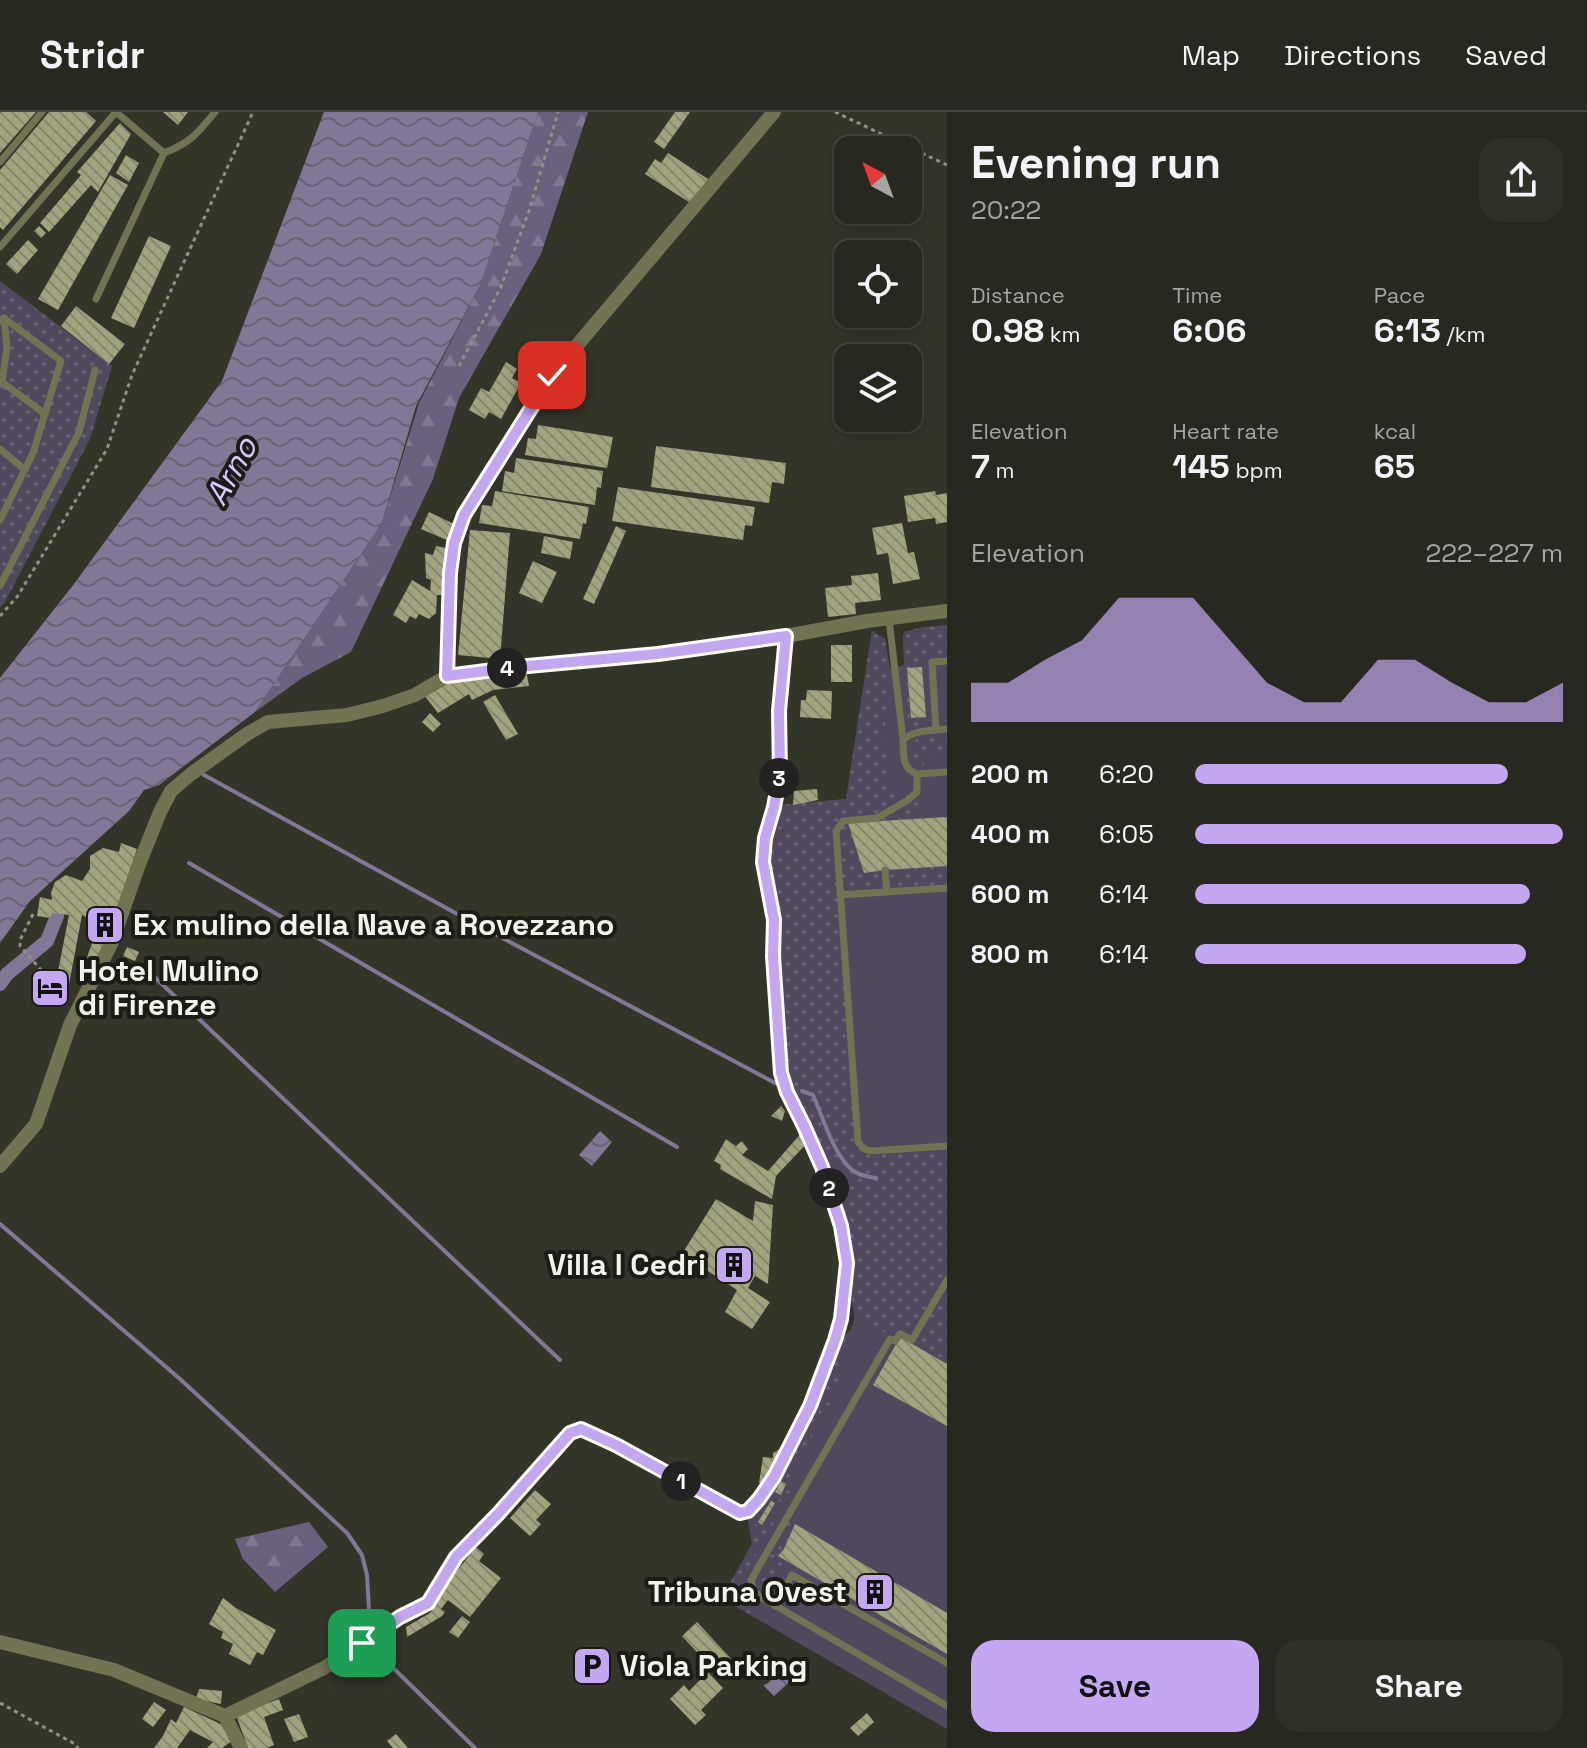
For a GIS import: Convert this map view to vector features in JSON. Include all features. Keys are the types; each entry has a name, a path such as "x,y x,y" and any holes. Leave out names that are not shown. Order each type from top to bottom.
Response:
{"street":[{"path":"447,676 450,573 454,543 464,515 480,487 552,375 774,112"},
{"path":"0,1166 36,1124 70,1025 112,942 138,867 171,791 224,750 268,722 347,715 383,706 415,695 447,676 658,654 947,611"},
{"path":"225,1716 324,1668 400,1617 428,1603 456,1557 570,1433 581,1429 616,1445 740,1513 748,1511 774,1477 810,1406 835,1340 842,1316 847,1263 841,1226 822,1167 781,1073 773,956 774,920 763,862 765,838 780,775 779,711 786,636"},
{"path":"0,1642 114,1670 225,1716 241,1748"}],"lane":[{"path":"0,162 42,112"},
{"path":"1,244 116,112 164,153"},
{"path":"96,299 164,153 182,146 215,112"},
{"path":"2,319 7,347 1,383 45,414"},
{"path":"0,520 3,507 33,453 61,361 2,319"},
{"path":"0,586 79,432 95,370"},
{"path":"0,449 25,470"},
{"path":"889,618 904,765 917,774 947,772"},
{"path":"936,730 932,662 947,661"},
{"path":"903,740 910,734 947,729"},
{"path":"917,774 917,792 908,800 877,818 843,821 836,831 858,1142 871,1151 947,1146"},
{"path":"885,870 887,892"},
{"path":"840,895 947,888"},
{"path":"947,1280 912,1340 900,1334 895,1341 890,1339 751,1580 754,1591 775,1606 947,1706"},
{"path":"775,1606 792,1575 947,1663"}],"path":[{"path":"0,616 17,597 107,449 132,375 253,112"},
{"path":"459,366 500,289 529,211 558,112"},
{"path":"835,112 947,165"},
{"path":"33,914 20,946 42,971 45,980"},
{"path":"0,1703 78,1748"}],"shaded area":[{"path":"0,281 112,366 90,439 0,608"},
{"path":"947,625 947,1729 728,1602 724,1594 752,1544 748,1519 770,1490 839,1341 851,1329 855,1317 781,964 777,900 780,805 846,799 872,631 885,639 890,668 904,665 903,635 906,631"},
{"path":"947,625 947,655 921,657 922,667 911,718 926,717 926,728 914,729 908,724 903,635 918,628"},
{"path":"872,631 885,639 892,696 883,742 888,752 888,786 905,796 917,792 919,819 885,870 947,866 947,888 840,895 856,1134 864,1149 947,1146 947,1364 855,1317 849,1282 849,1240 793,1089 787,1064 781,927 770,861 772,831 780,805 846,799"},
{"path":"947,737 947,754 923,755 924,768 916,768 912,764 912,744 917,739"},
{"path":"847,1333 839,1366 840,1386 790,1475 786,1499 770,1490 839,1341"},
{"path":"780,1499 785,1502 744,1576 748,1595 763,1606 756,1618 724,1598 724,1594 752,1544 748,1519 762,1529"},
{"path":"789,1521 795,1524 778,1556 786,1567 770,1595 758,1587 758,1579"}],"green space":[{"path":"538,112 588,112 541,254 459,398 433,479 351,652 302,678 255,712 382,523 419,403 481,283"},
{"path":"309,1522 328,1547 275,1592 243,1559 235,1539"}],"water":[{"name":"Arno","path":"324,112 538,112 481,283 416,406 382,523 255,712 159,785 144,790 129,811 30,901 0,943 0,678 74,584 222,381"},
{"path":"600,1131 612,1142 592,1166 579,1155"},
{"path":"786,1665 796,1676 774,1696 763,1685"}],"building":[{"path":"36,112 0,153 0,113"},
{"path":"49,112 86,112 96,121 3,230 0,227 0,170"},
{"path":"163,112 188,112 178,125"},
{"path":"675,112 690,112 664,149 654,142"},
{"path":"120,123 131,134 98,192 91,185 49,232 40,223 81,175 77,172"},
{"path":"668,153 708,179 692,204 645,174 655,159 661,163"},
{"path":"126,155 139,163 129,182 116,173"},
{"path":"110,175 128,185 58,310 38,299"},
{"path":"39,226 46,233 41,238 34,231"},
{"path":"149,236 171,246 134,328 111,318"},
{"path":"28,240 38,250 17,274 6,264"},
{"path":"76,306 125,344 109,364 61,326"},
{"path":"506,362 517,369 512,378 521,383 501,419 489,412 485,419 469,410 481,388 489,392"},
{"path":"538,425 613,437 607,468 525,455 528,438 536,439"},
{"path":"656,446 786,463 784,484 772,482 769,503 651,487"},
{"path":"516,458 603,471 595,505 502,491 505,471 514,473"},
{"path":"618,487 755,507 752,526 745,525 743,540 612,521"},
{"path":"495,491 589,507 580,539 479,523 482,505 492,506"},
{"path":"935,491 936,495 947,493 947,522 936,524 935,518 908,522 904,496"},
{"path":"429,512 454,524 447,540 421,529"},
{"path":"902,523 908,553 914,552 920,579 893,584 888,553 877,555 872,528"},
{"path":"616,526 626,531 594,604 583,599"},
{"path":"470,530 510,533 500,659 458,655"},
{"path":"544,536 573,542 570,559 541,553"},
{"path":"436,546 446,548 444,595 437,595 436,613 429,619 419,614 416,619 410,616 406,623 393,615 412,580 430,591 431,580 426,578 425,553 433,555"},
{"path":"533,561 557,572 542,603 519,593"},
{"path":"878,573 881,600 855,603 856,614 828,617 825,588 852,585 851,576"},
{"path":"831,645 852,645 852,682 831,682"},
{"path":"922,667 926,717 911,718 907,668"},
{"path":"526,669 529,686 493,690 472,700 469,694 438,713 424,695 442,684"},
{"path":"807,690 832,691 831,719 800,717 801,700 806,700"},
{"path":"495,695 518,734 506,740 483,702"},
{"path":"430,713 441,724 433,732 422,722"},
{"path":"817,789 818,800 793,805 794,791"},
{"path":"947,817 947,866 864,873 848,823"},
{"name":"Ex mulino della Nave a Rovezzano","path":"121,843 137,849 110,931 82,915 67,995 54,992 69,915 52,913 50,918 37,916 40,897 52,900 55,882 66,875 82,881 90,869 90,856 103,848 119,852"},
{"path":"95,935 107,940 88,976 81,974"},
{"path":"127,947 139,952 135,961 123,956"},
{"path":"781,1106 785,1111 782,1121 771,1116"},
{"path":"803,1131 809,1141 776,1176 772,1199 720,1169 721,1165 714,1161 726,1139 736,1146 742,1141 748,1149 742,1155 768,1171"},
{"name":"Villa I Cedri","path":"716,1199 753,1221 755,1201 773,1205 768,1284 755,1276 748,1288 770,1302 752,1329 725,1312 737,1290 682,1254"},
{"path":"900,1337 947,1364 947,1426 873,1385"},
{"path":"780,1449 767,1485 759,1483 763,1457 773,1458 773,1453"},
{"path":"781,1481 786,1484 781,1495 775,1492"},
{"path":"535,1490 551,1504 536,1520 541,1524 530,1536 510,1518"},
{"path":"771,1501 775,1503 762,1525 758,1522"},
{"name":"Tribuna Ovest","path":"795,1524 947,1613 947,1654 778,1556"},
{"path":"476,1547 484,1554 479,1561 501,1578 470,1617 448,1600 441,1609 445,1612 442,1616 407,1637 406,1627 430,1613 436,1605 432,1602"},
{"path":"223,1598 276,1630 263,1655 257,1652 250,1665 229,1654 233,1644 221,1638 223,1632 209,1624"},
{"path":"462,1616 470,1622 458,1638 449,1632"},
{"path":"697,1622 735,1663 720,1677 682,1636"},
{"path":"362,1623 368,1632 342,1650 336,1641"},
{"path":"708,1672 723,1688 701,1710 706,1715 695,1725 670,1699 684,1685 689,1691"},
{"path":"199,1689 222,1691 221,1704 196,1699"},
{"path":"279,1699 283,1710 264,1717 274,1745 248,1748 236,1715"},
{"path":"154,1702 166,1710 153,1727 142,1719"},
{"path":"184,1707 225,1726 232,1741 222,1748 207,1748 213,1742 190,1730 177,1748 154,1748 171,1719 176,1723"},
{"path":"867,1713 874,1722 858,1736 850,1728"},
{"path":"299,1714 308,1737 294,1742 284,1719"},
{"path":"396,1734 408,1748 393,1748 387,1741"}],"waterway":[{"path":"204,775 777,1084"},
{"path":"189,863 677,1147"},
{"path":"0,984 7,974 47,941 57,916"},
{"path":"146,969 560,1360"},
{"path":"802,1091 813,1095 845,1163 858,1173 876,1178"},
{"path":"0,1224 180,1379 347,1533 362,1555 367,1575 370,1627"},
{"path":"384,1659 475,1748"}],"place":[{"name":"Ex mulino della Nave a Rovezzano","path":"105,925"},
{"name":"Hotel Mulino di Firenze","path":"50,988"},
{"name":"Villa I Cedri","path":"734,1265"},
{"name":"Tribuna Ovest","path":"875,1592"},
{"name":"Viola Parking","path":"592,1666"}],"route":[{"path":"362,1643 400,1617 428,1603 456,1557 570,1433 581,1429 740,1513 748,1511 774,1477 810,1406 842,1316 847,1263 841,1226 822,1167 781,1073 773,956 774,920 763,862 768,822 780,775 779,711 786,636 658,654 447,676 450,573 454,543 464,515 480,487 552,375"}]}
